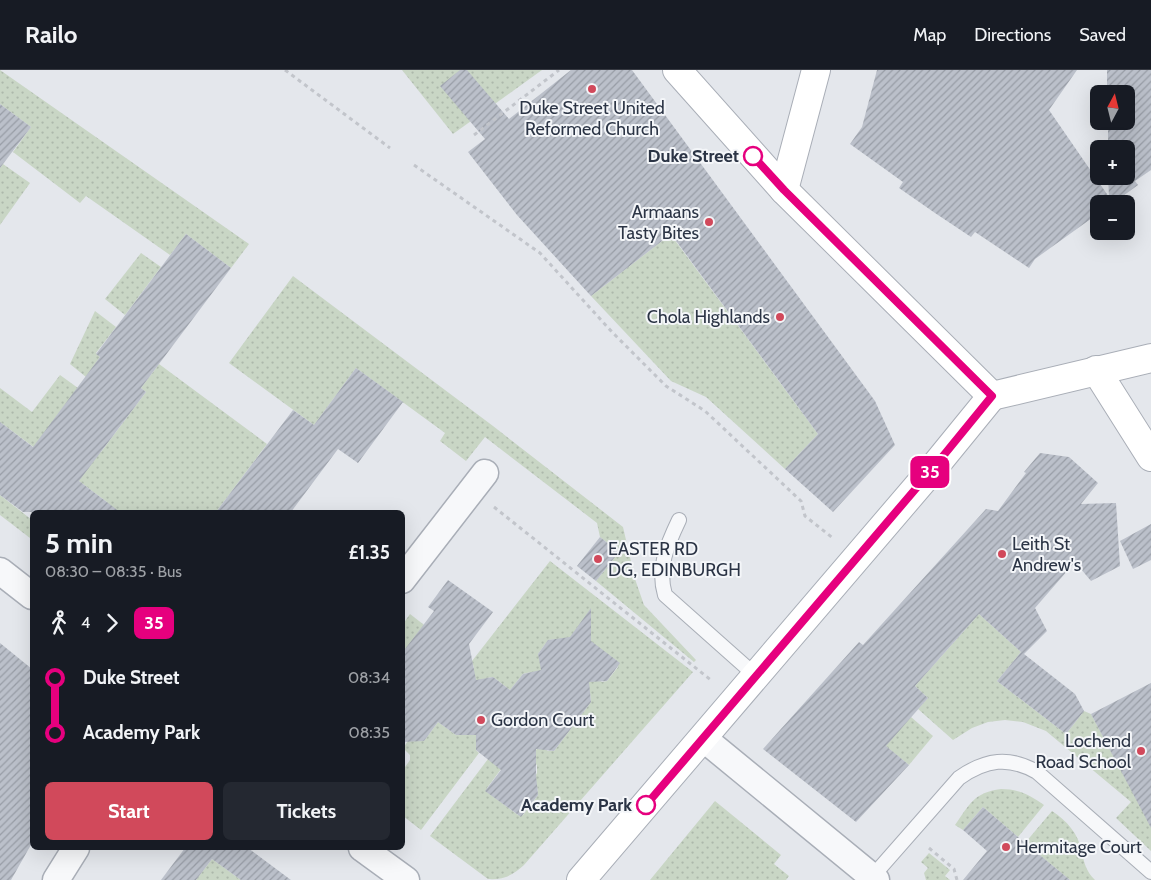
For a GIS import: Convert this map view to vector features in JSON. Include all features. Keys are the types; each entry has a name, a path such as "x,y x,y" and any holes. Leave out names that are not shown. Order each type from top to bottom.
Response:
{"street":[{"path":"677,70 784,190 992,396"},
{"path":"784,190 816,70"},
{"path":"581,880 930,472 992,396 1151,358"},
{"path":"1096,370 1151,457"},
{"path":"405,576 479,481"},
{"path":"0,571 30,594"},
{"path":"702,738 874,879"},
{"path":"56,880 75,850"},
{"path":"365,850 406,880"}],"lane":[{"path":"678,520 662,566 661,576 665,595 755,675"},
{"path":"874,879 959,778 985,764 1009,762 1037,772 1151,872"}],"path":[{"path":"285,70 390,148"},
{"path":"474,135 559,70"},
{"path":"414,165 540,253 612,332 666,386 705,411 801,501 805,516 856,557"},
{"path":"479,481 735,699"},
{"path":"911,833 954,869 957,880"}],"green space":[{"path":"0,70 249,244 231,268 186,234 170,255 86,196 80,203 13,152 31,127 0,104"},
{"path":"402,70 542,70 453,134"},
{"path":"3,164 30,183 0,225 0,168"},
{"path":"646,201 818,434 785,469 706,397 671,381 591,296 662,241 638,210"},
{"path":"141,253 161,267 125,315 105,299"},
{"path":"293,276 493,426 623,527 635,579 644,605 696,660 694,662 596,581 619,552 600,537 597,523 485,437 466,461 440,441 445,433 356,368 314,425 229,363"},
{"path":"95,311 116,327 96,353 100,357 86,377 70,364"},
{"path":"159,364 267,444 218,510 101,510 107,502 0,422 0,388 32,412 60,375 78,388 55,418 101,452 146,392 141,388"},
{"path":"0,495 30,518 30,538 0,515"},
{"path":"550,561 693,672 524,865 508,876 499,879 488,879 430,836 488,759 504,765 487,788 487,792 518,815 523,815 538,795 537,785 532,781 537,773 537,765 529,759 540,745 548,751 554,751 591,702 590,692 584,688 594,675 602,682 607,681 618,667 616,660 584,644 591,636 591,630 583,624 564,644 557,639 548,640 538,654 540,660 548,666 539,678 531,672 523,674 510,690 493,677 486,678 480,685 468,676 474,668 472,661"},
{"path":"410,614 428,628 405,660 405,621"},
{"path":"979,614 1021,652 997,681 1066,734 1084,711 1091,714 1151,826 1151,851 1116,818 1131,802 1046,731 1023,722 1005,720 988,722 972,728 953,740 918,709 928,698 915,686"},
{"path":"911,717 933,736 909,765 872,735"},
{"path":"438,722 456,735 461,735 467,726 483,738 476,747 479,753 421,830 405,818 405,767 410,760 410,755 405,750 405,745 411,737 417,741 424,741"},
{"path":"1001,789 1024,793 1044,805 1018,837 983,807 963,830 955,825 969,805 978,797 984,793"},
{"path":"715,801 781,855 774,864 789,876 786,880 650,880"},
{"path":"1052,811 1067,823 1075,833 1086,867 1095,880 1070,880 1025,843"},
{"path":"929,853 950,870 945,876 950,880 926,880 924,873 928,868 921,862"},
{"path":"212,859 241,880 196,880"}],"building":[{"path":"460,70 467,70 509,119 571,70 632,70 875,401 895,445 833,512 785,469 818,434 671,234 591,296 517,215 468,152 485,139 440,86"},
{"path":"877,70 1077,70 1049,110 1090,169 1090,185 1101,185 1108,195 1090,195 1090,219 1035,259 1029,268 975,232 971,237 899,188 903,182 850,144 862,127"},
{"path":"1107,70 1151,70 1151,170 1135,181 1135,140 1108,140 1108,130 1135,130 1135,85 1107,85"},
{"path":"0,104 31,127 0,168"},
{"path":"1135,181 1138,185 1124,195 1109,195 1108,185 1135,185"},
{"path":"186,234 231,268 141,388 146,392 79,481 117,510 30,510 30,512 23,512 0,495 0,422 33,447 100,357 96,354"},
{"path":"356,368 403,402 358,463 338,449 292,510 218,510 293,410 314,425"},
{"path":"1040,453 1069,457 1098,483 1081,504 1116,503 1120,566 1091,581 1075,562 1035,608 1047,631 1024,654 1075,694 1084,711 1066,734 997,681 1021,652 979,614 915,686 928,698 886,746 909,765 856,822 763,749 859,642 863,645 986,509 998,511 1026,473 1024,472"},
{"path":"1151,524 1151,560 1133,569 1120,541"},
{"name":"EASTER RD DG, EDINBURGH","path":"600,537 619,552 596,581 577,566"},
{"name":"Gordon Court","path":"448,580 493,612 469,644 476,680 493,677 510,690 523,674 541,670 538,654 548,640 570,637 591,608 591,641 620,663 607,681 589,682 591,702 554,751 536,749 538,795 521,817 485,791 501,770 476,750 476,735 456,735 438,722 424,741 405,742 405,649 434,611 428,607"},
{"path":"0,643 30,667 30,847 11,880 0,880"},
{"name":"Lochend Road School","path":"1151,683 1151,828 1091,714"},
{"name":"Hermitage Court","path":"983,807 1070,880 963,880 987,851 963,830"},
{"path":"184,850 251,850 291,880 241,880 212,859 196,880 161,880"}],"bus line":[{"name":"35","path":"646,805 930,472 992,396 784,190 753,156"}],"place":[{"name":"Duke Street United Reformed Church","path":"592,89"},
{"name":"Duke Street","path":"753,156"},
{"name":"Armaans Tasty Bites","path":"709,222"},
{"name":"Chola Highlands","path":"780,317"},
{"name":"Leith St Andrew's","path":"1002,554"},
{"name":"EASTER RD DG, EDINBURGH","path":"598,559"},
{"name":"Gordon Court","path":"481,720"},
{"name":"Lochend Road School","path":"1141,751"},
{"name":"Academy Park","path":"646,805"},
{"name":"Hermitage Court","path":"1006,847"}]}
